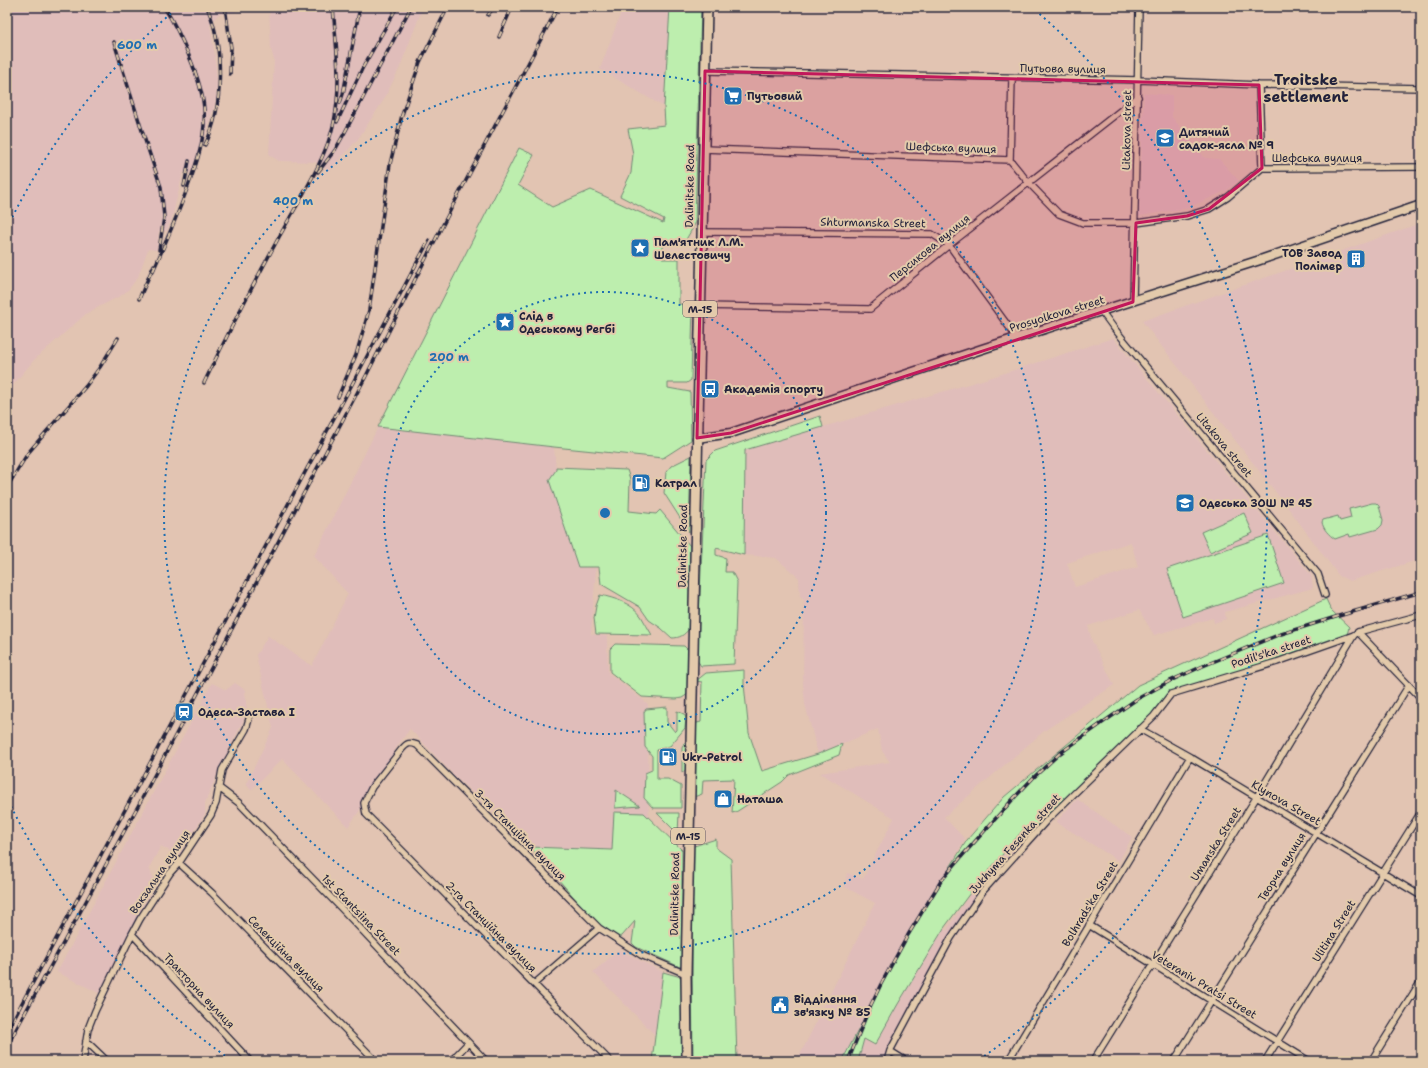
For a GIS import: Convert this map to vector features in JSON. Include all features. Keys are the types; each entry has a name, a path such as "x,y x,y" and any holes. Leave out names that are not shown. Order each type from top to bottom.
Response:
{"main road":[{"name":"Dalinitske Road","path":"687,1061 686,974 707,7"}],"street":[{"name":"Litakova street","path":"1133,302 1139,80 1139,7"},
{"name":"Путьова вулиця","path":"705,71 1139,80 1259,85 1421,88"},
{"path":"1010,160 1012,78"},
{"path":"1259,85 1262,168"},
{"name":"Персикова вулиця","path":"700,306 870,310 1028,182 1138,97"},
{"name":"Шефська вулиця","path":"703,149 1010,160 1028,182 1059,214 1083,223 1136,223 1186,216 1208,209 1228,197 1262,168 1421,167"},
{"name":"Prosyolkova street","path":"698,438 731,433 1017,338 1133,302 1421,205"},
{"name":"Shturmanska Street","path":"701,232 932,234 950,244 1017,338"},
{"name":"Litakova street","path":"1102,312 1113,328 1318,574 1325,595"},
{"name":"Podil's'ka street","path":"1140,729 1154,716 1172,694 1277,662 1356,633 1421,615"},
{"path":"1356,633 1421,698"},
{"name":"Umanska Street","path":"1093,1061 1356,633"},
{"name":"Творча вулиця","path":"1174,1061 1408,685"},
{"name":"Вокзальна вулиця","path":"82,1061 95,1011 132,934 170,873 179,863 211,815 216,803 222,770 246,729 249,719"},
{"name":"Klynova Street","path":"1140,729 1190,757 1421,896"},
{"name":"Jukhyma Fesenka street","path":"887,1061 890,1051 951,938 983,891 1047,820 1140,729"},
{"name":"3-тя Станційна вулиця","path":"364,803 372,787 406,744 410,743 417,745 599,928 641,955 686,974"},
{"name":"Bolhrads'ka Street","path":"1008,1061 1190,757"},
{"name":"1st Stantsiina Street","path":"218,787 239,803 250,814 486,1061"},
{"name":"2-га Станційна вулиця","path":"364,803 366,814 610,1061"},
{"name":"Ulitina Street","path":"1265,1061 1421,812"},
{"name":"Селекційна вулиця","path":"179,863 212,893 376,1061"},
{"name":"Veteraniv Pratsi Street","path":"1089,925 1309,1061"},
{"path":"534,984 599,928"},
{"name":"Тракторна вулиця","path":"132,934 250,1061"},
{"path":"1371,1061 1421,981"},
{"path":"86,1041 107,1061"},
{"path":"451,1061 468,1043"},
{"path":"890,1051 906,1061"}],"highlighted area":[{"path":"705,71 1259,85 1262,168 1209,209 1187,216 1136,223 1133,302 731,433 697,438"}],"shaded area":[{"path":"7,7 235,7 235,12 219,14 210,24 217,82 216,100 207,131 190,174 183,173 172,218 167,231 159,231 157,250 148,249 138,277 129,289 122,295 87,313 34,360 7,392"},
{"path":"269,7 423,7 400,67 383,101 358,139 329,171 315,162 279,161 269,155 274,60 271,49"},
{"path":"623,7 670,7 664,107 600,69"},
{"name":"Дитячий садок-ясла № 9","path":"1144,93 1172,95 1172,117 1205,158 1219,159 1239,181 1227,190 1188,208 1139,216"},
{"path":"1421,223 1421,559 1350,581 1339,576 1289,509 1142,321"},
{"path":"1113,338 1311,575 1313,588 1225,612 1226,619 1214,623 1213,618 1154,635 1139,610 1088,626 1092,641 1114,685 1044,731 944,817 965,839 842,1061 797,1061 875,903 845,887 847,873 863,879 894,818 820,773 890,762 882,751 878,729 818,754 805,704 803,683 804,600 800,597 799,578 776,558 744,555 745,450 989,378","holes":["1131,542 1138,567 1075,587 1067,563"]},
{"path":"747,387 752,390 753,396 742,397 741,388"},
{"path":"378,427 554,447 556,470 578,567 596,568 591,634 607,636 608,673 648,704 649,851 530,847 454,775 410,729 400,742 358,813 348,827 282,759 251,790 246,784 273,728 256,655 268,636 312,666 348,594 314,556"},
{"path":"212,683 226,690 235,683 245,690 247,713 219,770 205,803 205,814 178,856 161,846 149,868 155,882 99,993 57,972"},
{"path":"1077,799 1132,837 1119,861 1056,822"},
{"path":"1024,830 1030,836 988,880 949,936 885,1054 883,1061 858,1061 864,1039 875,1045 944,928 946,931 973,889 969,886 971,884 976,886"},
{"path":"619,950 663,972 655,1035 593,972"}],"green space":[{"path":"670,7 701,7 695,224 684,243 663,242 663,259 679,259 679,304 693,305 691,380 687,383 668,383 668,388 690,392 691,440 663,458 378,427 519,148 534,155 518,185 552,207 591,190 663,223 664,219 620,196 631,173 633,154 628,129 665,125 664,107"},
{"path":"820,416 823,427 745,450 744,555 716,548 716,555 726,558 725,572 732,572 737,582 734,664 701,666 697,660 706,460 715,451"},
{"path":"691,456 689,532 664,493 666,472 671,466"},
{"path":"556,467 627,470 630,479 629,511 656,514 660,510 690,546 689,629 680,637 672,638 649,620 640,607 601,584 599,567 578,567 549,480 556,470"},
{"path":"1376,503 1379,506 1383,520 1382,525 1378,529 1350,537 1349,534 1335,539 1324,527 1322,522 1323,520 1338,516 1340,521 1351,518 1349,509"},
{"path":"1244,513 1253,533 1210,552 1201,532"},
{"path":"1268,535 1284,583 1183,617 1167,569"},
{"path":"600,595 628,604 641,616 652,635 596,634 594,618"},
{"path":"1326,599 1331,610 1349,627 1347,635 1170,693 1160,708 1030,836 1023,830 976,886 971,884 970,886 973,889 944,928 875,1045 864,1039 858,1061 842,1061 908,935 967,840 1004,797 1138,685"},
{"path":"615,644 684,646 688,650 688,694 682,698 676,699 642,697 610,672 610,649"},
{"path":"744,670 749,733 762,771 818,754 842,744 839,755 789,775 782,782 736,812 732,813 734,779 703,780 702,794 691,798 693,724 701,722 702,682 696,681 706,673"},
{"path":"667,707 667,722 675,732 677,730 677,711 684,714 686,718 685,728 670,746 657,750 657,779 668,779 681,786 681,808 653,808 644,798 645,773 652,770 652,756 645,747 644,712 646,709"},
{"path":"688,742 687,769 682,773 682,748 684,743"},
{"path":"616,790 640,806 615,808"},
{"path":"614,812 644,813 682,850 682,968 636,947 632,943 635,921 622,936 612,941 530,847 612,850"},
{"path":"657,813 679,813 678,834"},
{"path":"716,839 716,848 731,859 737,1061 693,1061 691,847"},
{"path":"663,972 681,977 684,1061 652,1061"}],"railway":[{"path":"153,271 175,220 194,169 204,130 204,109 195,71 177,29 164,7"},
{"path":"205,145 216,113 220,76 217,39 213,22 207,7"},
{"path":"225,7 231,48 230,74"},
{"path":"204,383 231,327 311,181 325,151 334,122 338,93 337,50 333,7"},
{"path":"340,103 360,7"},
{"path":"337,122 362,69 397,7"},
{"path":"318,172 335,150 411,7"},
{"path":"338,397 356,355 369,310 390,164 402,115 420,62 448,7"},
{"path":"488,15 494,7"},
{"path":"499,37 512,7"},
{"path":"7,1046 138,806 366,376 453,205 558,7"},
{"path":"114,42 161,187 164,217 159,250"},
{"path":"184,186 189,161"},
{"path":"7,1031 429,240"},
{"path":"139,299 154,265"},
{"path":"7,487 28,453 86,386 118,338"},
{"path":"848,1061 868,1011 881,984 908,935 941,881 1014,798 1059,754 1137,699 1170,681 1203,666 1278,635 1421,592"}],"place":[{"name":"Путьовий","path":"733,96"},
{"name":"Дитячий садок-ясла № 9","path":"1165,138"},
{"name":"Пам'ятник Л.М. Шелестовичу","path":"640,248"},
{"name":"ТОВ Завод Полімер","path":"1356,259"},
{"name":"Слід в Одеському Регбі","path":"505,322"},
{"name":"Академія спорту","path":"710,389"},
{"name":"Катрал","path":"641,483"},
{"name":"Одеська ЗОШ № 45","path":"1185,503"},
{"name":"Одеса-Застава I","path":"184,712"},
{"name":"Ukr-Petrol","path":"668,757"},
{"name":"Наташа","path":"723,799"},
{"name":"Відділення зв'язку № 85","path":"780,1005"}],"district":[{"name":"Troitske settlement","path":"1306,88"}]}
